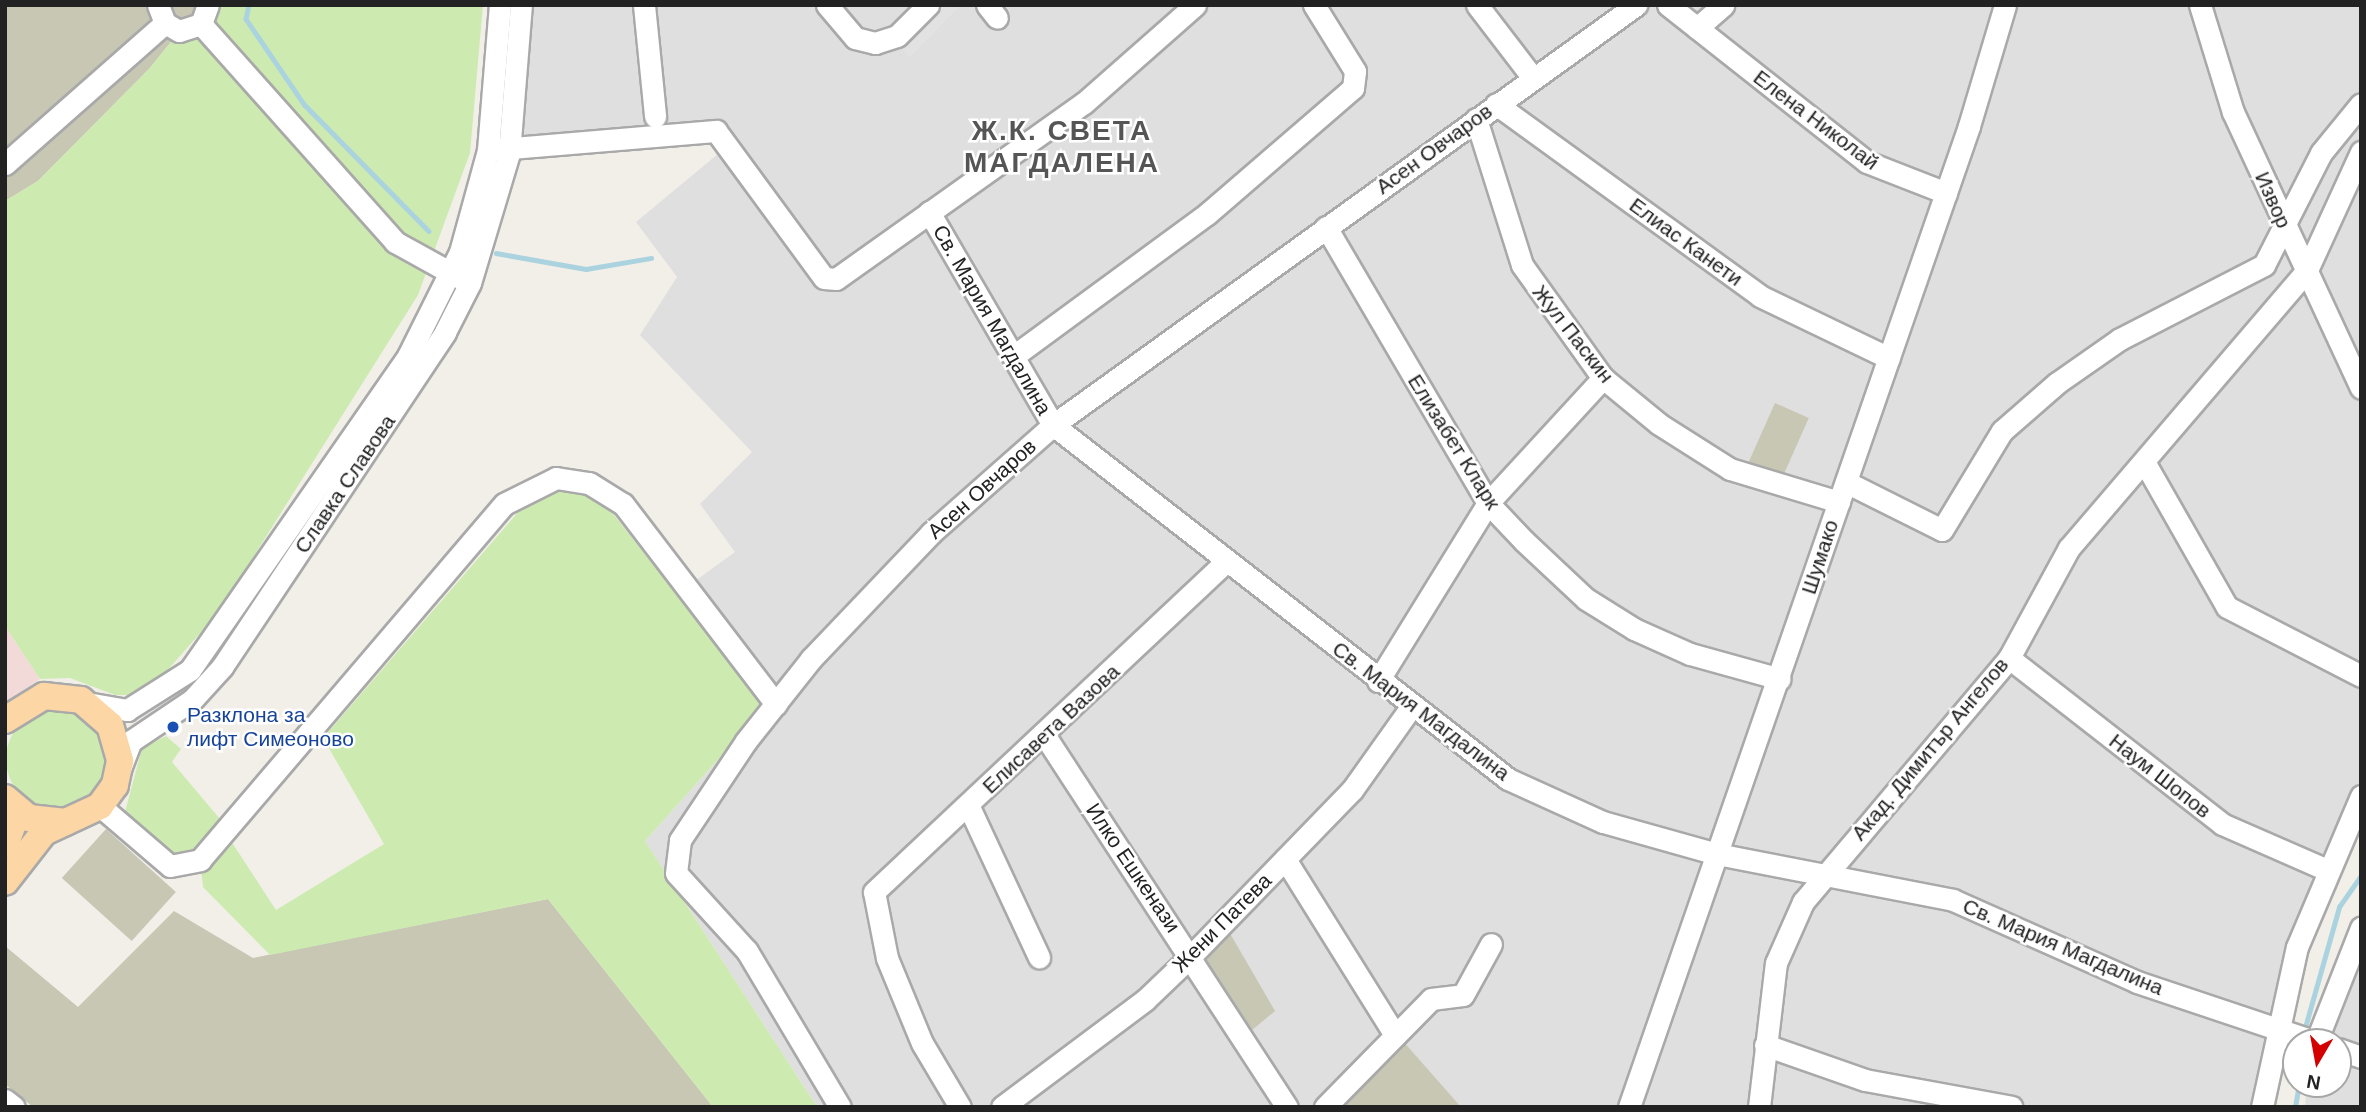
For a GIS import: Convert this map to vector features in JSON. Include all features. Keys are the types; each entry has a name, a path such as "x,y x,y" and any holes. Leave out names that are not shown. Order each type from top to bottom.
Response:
{"main road":[{"path":"5,720 44,696 81,701 110,725 118,773 100,806 44,832 5,882"},
{"path":"7,801 29,818 66,822"},
{"path":"5,845 13,824 7,801"}],"street":[{"name":"Славка Славова","path":"81,701 127,710 176,682 203,655 408,356 450,272 499,152 500,5"},
{"name":"Славка Славова","path":"118,773 131,741 192,700 222,667 427,366 470,283 499,152 521,5"},
{"path":"644,5 655,116"},
{"path":"827,5 855,38 875,43 897,36 928,5"},
{"path":"499,152 688,129 716,131 824,278 836,279 1084,103 1195,5"},
{"path":"1015,355 1207,214 1353,88 1354,71 1314,5"},
{"path":"1477,5 1533,78"},
{"name":"Асен Овчаров","path":"839,1107 747,951 676,873 673,859 692,817 776,704 931,533 1053,425 1636,5"},
{"path":"1668,5 1697,28 1723,5"},
{"name":"Шумако","path":"1629,1107 1780,679 1946,193 2005,5"},
{"name":"Извор","path":"2200,5 2214,64 2286,230 2361,388"},
{"path":"5,164 162,14 179,30 204,14 395,242 470,283"},
{"name":"Елена Николай","path":"1697,28 1867,162 1946,193"},
{"name":"Елиас Канети","path":"1496,104 1760,296 1889,358"},
{"path":"2286,230 2321,153 2361,104"},
{"name":"Жул Паскин","path":"1476,119 1522,265 1603,378 1659,424 1730,469 1842,492 1942,530 2002,431 2120,340 2263,265 2286,230"},
{"name":"Акад. Димитър Ангелов","path":"1759,1104 1765,1045 1782,943 1820,879 2009,658 2069,548 2146,465 2307,270 2361,152"},
{"name":"Св. Мария Магдалина","path":"929,212 1015,355 1053,425 1411,707 1508,779 1603,822 1717,854 1820,879 1953,900 2137,982 2282,1030"},
{"name":"Елизабет Кларк","path":"1326,227 1488,503 1586,599 1634,629 1690,654 1780,679"},
{"path":"1378,681 1488,503 1603,378"},
{"path":"2146,465 2227,607 2361,676"},
{"path":"100,806 170,866 184,868 200,860 504,504 556,478 589,483 622,504 776,704"},
{"name":"Елисавета Вазова","path":"960,1107 922,1042 887,958 874,892 1045,736 1225,562"},
{"name":"Наум Шопов","path":"2009,658 2222,824 2325,869"},
{"name":"Жени Патева","path":"1002,1107 1145,1000 1191,956 1352,790 1411,707"},
{"name":"Илко Ешкенази","path":"1045,736 1287,1107"},
{"path":"2262,1107 2276,1028 2325,869 2361,796"},
{"path":"969,807 1039,957"},
{"path":"1285,859 1395,1035"},
{"path":"2322,1028 2361,928"},
{"path":"1325,1107 1432,999 1463,995 1492,944"},
{"path":"1765,1045 1865,1080 2012,1107"},
{"path":"5,1100 14,1107"}],"shaded area":[{"path":"5,5 201,5 149,69 38,181 5,201"},
{"path":"521,5 2361,5 2361,820 2334,870 2285,1028 2282,1028 2282,1043 2269,1107 817,1107 645,841 765,707 677,594 735,552 700,504 752,452 640,335 677,277 636,222 730,144 716,131 509,153"},
{"path":"943,5 961,5 910,57 900,46"},
{"path":"1775,403 1809,418 1780,483 1746,468"},
{"path":"5,626 40,679 5,703"},
{"path":"106,829 176,892 132,941 62,878"},
{"path":"548,899 713,1107 33,1107 5,1084 5,946 78,1007 174,911 253,958"},
{"path":"2361,909 2361,1107 2305,1107 2306,1098 2352,1098 2352,1028 2315,1028"},
{"path":"1228,930 1275,1011 1246,1035 1204,964"},
{"path":"1402,1040 1461,1107 1337,1107"}],"green space":[{"path":"201,5 483,5 470,153 418,295 218,613 157,682 138,695 115,695 70,678 40,679 5,626 5,201 38,181 149,69"},
{"path":"549,491 581,492 607,506 765,707 645,841 817,1107 713,1107 548,899 270,955 203,887 201,869 229,838 276,910 384,844 323,738 519,511"},
{"path":"56,709 84,717 98,731 106,759 98,787 84,801 56,809 28,801 14,787 6,759 14,731 28,717"},
{"path":"166,736 181,749 172,762 220,819 186,858 173,858 125,812 142,748"}],"waterway":[{"path":"249,5 246,19 304,104 429,231"},
{"path":"496,253 586,269 651,258"},
{"path":"2305,1028 2339,907 2361,875"},
{"path":"2295,1107 2297,1098"}],"place":[{"name":"Разклона за лифт Симеоново","path":"173,727"}],"district":[{"name":"Ж.К. СВЕТА МАГДАЛЕНА","path":"1062,147"}]}
